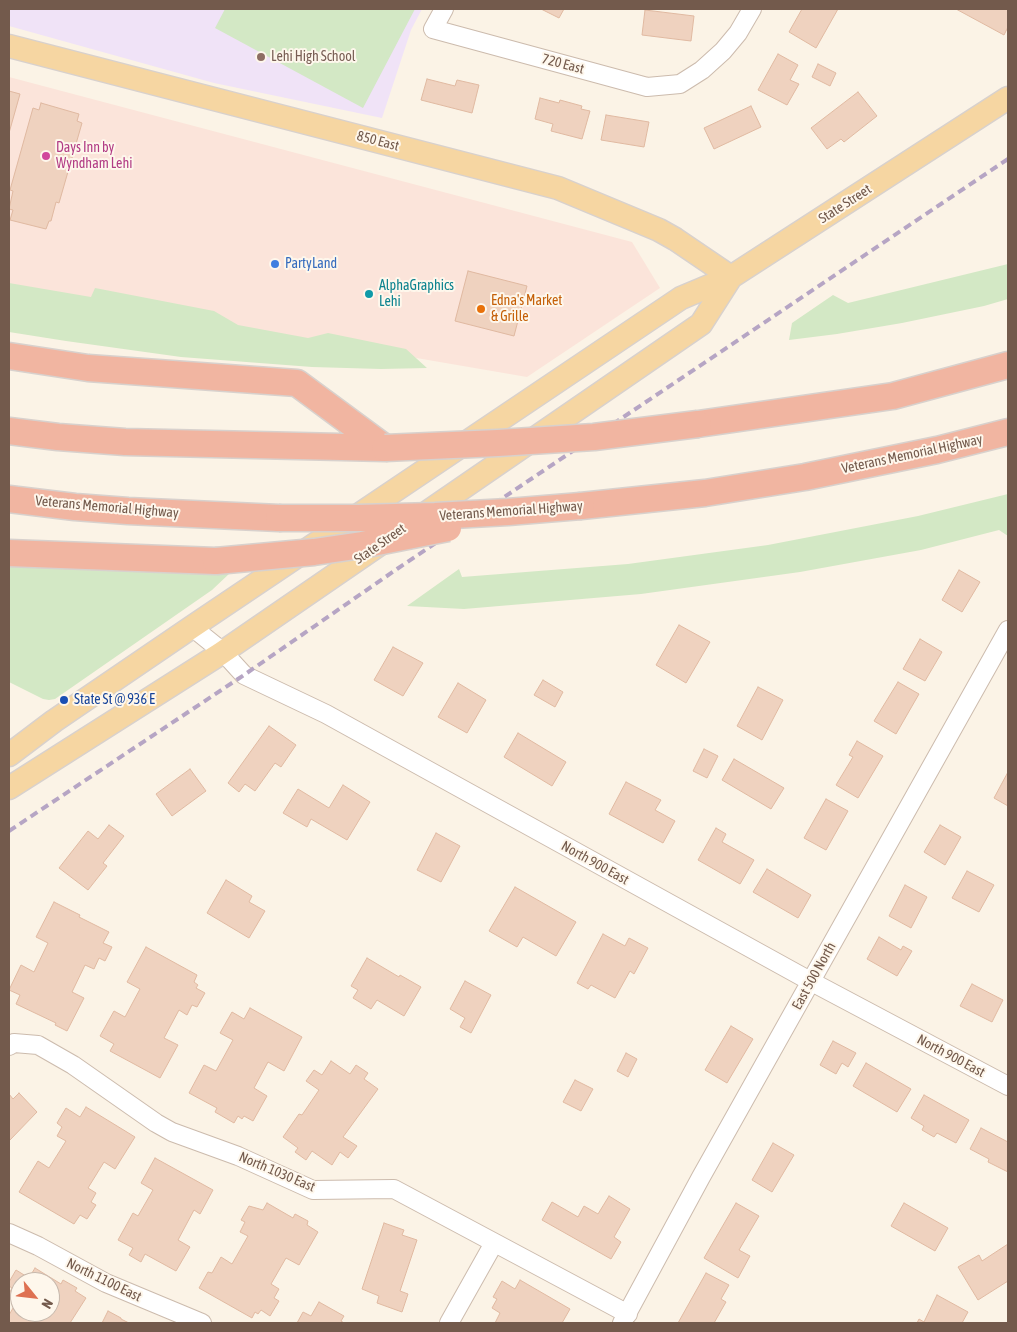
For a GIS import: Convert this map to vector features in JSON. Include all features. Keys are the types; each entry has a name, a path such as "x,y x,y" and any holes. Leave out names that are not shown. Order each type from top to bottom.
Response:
{"highway":[{"path":"9,356 88,368 297,384 385,448"},
{"path":"9,431 125,442 385,448 498,443 594,436 698,424 893,396 1008,365"},
{"name":"Veterans Memorial Highway","path":"9,499 110,510 280,518 435,516 508,512 705,493 805,477 937,450 1008,432"},
{"path":"9,554 216,561 314,552 362,545 441,529 508,512"}],"main road":[{"name":"850 East","path":"9,46 558,188 659,230 732,277"},
{"name":"State Street","path":"9,755 54,721 192,627 681,298 732,277 1008,98"},
{"name":"State Street","path":"9,788 223,652 701,324 732,277"}],"street":[{"name":"720 East","path":"444,9 433,29 647,87 680,84 702,70 723,51 738,33 752,9"},
{"name":"North 900 East","path":"192,627 223,652 244,675 326,714 810,981 1008,1086"},
{"name":"East 500 North","path":"625,1318 810,981 1008,630"},
{"name":"North 1030 East","path":"11,1044 38,1045 74,1065 156,1123 172,1132 238,1156 313,1190 394,1189 494,1243 625,1318"},
{"name":"North 1100 East","path":"9,1232 106,1283 202,1323"},
{"path":"449,1323 494,1243"}],"shaded area":[{"name":"Lehi High School","path":"9,9 422,9 411,30 382,118 214,83 9,26"},
{"path":"9,77 632,242 660,288 527,377 9,288"}],"green space":[{"path":"225,9 415,9 363,108 215,28"},
{"path":"1008,264 1008,299 984,306 902,323 789,340 792,323 833,295 848,303"},
{"path":"9,283 91,297 95,288 214,311 238,325 308,338 328,333 406,349 427,368 312,367 181,357 9,332"},
{"path":"1008,494 1008,536 999,530 921,550 800,572 641,594 464,609 407,606 459,569 462,577 628,564 768,545 918,516"},
{"path":"9,561 230,573 212,590 55,699 49,700 43,699 9,682"}],"building":[{"path":"541,9 564,9 559,18"},
{"path":"802,9 838,9 816,48 789,32"},
{"path":"956,9 1008,9 1008,27 1004,35"},
{"path":"645,10 694,16 691,41 642,35"},
{"path":"778,54 798,65 790,80 799,84 787,105 758,90"},
{"path":"818,64 836,73 830,86 812,77"},
{"path":"427,79 455,86 457,80 479,85 472,113 421,100"},
{"path":"9,91 20,94 9,133"},
{"path":"858,92 877,116 844,142 841,139 827,149 811,128"},
{"path":"540,98 559,103 560,100 582,106 581,109 590,111 582,139 551,131 553,124 535,119"},
{"name":"Days Inn by Wyndham Lehi","path":"41,103 79,114 77,121 82,123 59,203 56,202 51,221 49,221 46,229 10,220 13,210 9,209 13,191 10,190 33,108 39,110"},
{"path":"751,106 761,127 714,149 704,128"},
{"path":"606,115 649,122 644,147 601,140"},
{"path":"468,271 527,286 514,336 455,321"},
{"path":"959,570 980,582 962,612 942,600"},
{"path":"679,625 710,642 686,683 656,665"},
{"path":"920,639 942,652 925,681 903,669"},
{"path":"393,647 423,663 403,696 374,680"},
{"path":"543,680 563,692 555,707 534,695"},
{"path":"898,682 919,694 896,734 874,721"},
{"path":"458,683 486,700 467,733 438,717"},
{"path":"758,687 783,700 762,740 737,726"},
{"path":"269,726 296,745 281,767 275,763 255,791 245,784 239,792 228,783"},
{"path":"518,733 566,762 552,786 504,757"},
{"path":"857,741 883,756 858,798 836,785 853,757 849,755"},
{"path":"704,749 718,756 707,778 693,771"},
{"path":"734,759 784,788 771,809 722,780"},
{"path":"190,769 206,791 172,816 156,794"},
{"path":"1008,772 1008,806 994,798"},
{"path":"626,782 661,800 655,810 675,821 663,843 609,814"},
{"path":"343,785 370,802 347,840 311,819 307,827 283,813 298,789 329,808"},
{"path":"826,799 848,811 826,850 804,838"},
{"path":"109,825 124,836 103,863 107,866 88,890 59,868 88,831 98,839"},
{"path":"940,825 961,837 945,865 924,852"},
{"path":"716,828 726,834 722,842 754,860 740,884 698,860"},
{"path":"436,833 460,846 441,882 417,870"},
{"path":"767,869 811,895 798,918 753,892"},
{"path":"967,871 994,885 979,912 952,898"},
{"path":"226,880 252,896 249,902 265,911 249,938 207,913"},
{"path":"905,885 927,897 911,928 889,916"},
{"path":"515,887 576,922 556,956 523,937 517,947 489,931"},
{"path":"54,902 109,932 103,943 112,947 105,961 99,958 94,969 85,965 72,992 84,998 67,1031 55,1025 56,1023 16,1004 20,995 9,990 21,965 34,972 48,943 36,937"},
{"path":"603,934 625,946 629,938 648,948 634,974 630,971 615,998 591,985 588,989 577,983"},
{"path":"879,937 901,950 903,946 912,951 897,976 867,959"},
{"path":"146,947 197,975 194,982 198,985 196,988 205,993 197,1007 192,1005 187,1015 179,1010 164,1038 178,1045 160,1078 110,1051 114,1044 100,1036 114,1011 125,1017 140,989 127,982"},
{"path":"367,958 399,977 400,975 421,987 404,1016 377,1000 371,1009 353,998 358,990 351,986"},
{"path":"465,981 491,995 471,1033 460,1027 465,1018 450,1009"},
{"path":"972,984 1003,1000 992,1022 960,1006"},
{"path":"250,1008 302,1037 284,1071 268,1062 254,1088 267,1096 253,1121 244,1116 242,1119 238,1116 234,1123 215,1112 217,1108 189,1093 204,1065 216,1071 233,1040 220,1033 232,1012 244,1019"},
{"path":"731,1026 753,1039 727,1083 705,1070"},
{"path":"833,1041 856,1053 848,1067 842,1063 836,1074 820,1065"},
{"path":"626,1053 637,1059 628,1077 617,1071"},
{"path":"331,1061 350,1074 356,1065 368,1073 364,1079 378,1089 343,1137 357,1146 348,1158 340,1152 332,1165 312,1151 306,1160 295,1152 298,1148 283,1137 299,1114 302,1115 319,1090 306,1081 314,1070 322,1075"},
{"path":"866,1063 911,1089 897,1112 853,1086"},
{"path":"575,1080 593,1089 581,1111 563,1102"},
{"path":"19,1093 37,1112 10,1140 9,1094 13,1099"},
{"path":"924,1095 969,1120 956,1143 937,1133 934,1137 922,1130 924,1126 911,1118"},
{"path":"86,1107 135,1137 115,1169 104,1162 88,1188 96,1193 91,1202 96,1205 87,1219 80,1215 74,1224 19,1192 38,1161 49,1168 66,1141 57,1136 62,1127 57,1123 66,1108 80,1117"},
{"path":"981,1128 1008,1142 1008,1172 988,1162 989,1159 970,1149"},
{"path":"773,1143 794,1155 772,1192 752,1180"},
{"path":"155,1158 213,1190 200,1214 194,1210 178,1240 190,1247 176,1271 145,1254 141,1262 129,1255 133,1248 118,1240 133,1213 138,1216 153,1190 141,1183"},
{"path":"609,1196 630,1209 614,1237 621,1242 611,1259 542,1220 552,1202 578,1217 584,1206 598,1214"},
{"path":"267,1203 293,1218 295,1214 308,1221 307,1225 318,1232 299,1265 286,1258 271,1284 279,1289 274,1298 279,1301 270,1316 261,1310 258,1314 255,1312 252,1318 199,1288 208,1272 212,1273 221,1257 232,1264 248,1236 240,1232 245,1222 241,1220 249,1206 263,1210"},
{"path":"736,1203 759,1216 739,1250 750,1256 738,1278 704,1258"},
{"path":"904,1203 948,1228 935,1251 891,1226"},
{"path":"384,1223 404,1230 402,1235 417,1240 400,1291 408,1294 402,1312 377,1303 379,1296 362,1289"},
{"path":"1008,1244 1008,1281 978,1300 958,1267 979,1255 982,1261"},
{"path":"35,1268 42,1272 33,1272"},
{"path":"706,1273 729,1285 721,1299 726,1302 714,1323 678,1323"},
{"path":"63,1280 77,1288 75,1291 86,1298 70,1323 9,1323 10,1313 10,1322 60,1322 60,1283"},
{"path":"520,1280 570,1309 562,1323 495,1323 500,1313 492,1308 497,1299 493,1297 502,1281 515,1289"},
{"path":"937,1295 968,1312 962,1323 917,1323 919,1319 924,1322"},
{"path":"319,1302 344,1316 341,1321 344,1323 297,1323 303,1312 311,1316"},
{"path":"108,1311 121,1319 129,1323 102,1323"}],"railway":[{"path":"9,831 244,675 397,569 1008,159"}],"place":[{"name":"Lehi High School","path":"261,57"},
{"name":"Days Inn by Wyndham Lehi","path":"46,156"},
{"name":"PartyLand","path":"275,264"},
{"name":"AlphaGraphics Lehi","path":"369,294"},
{"name":"Edna's Market & Grille","path":"481,309"},
{"name":"State St @ 936 E","path":"64,700"}]}
